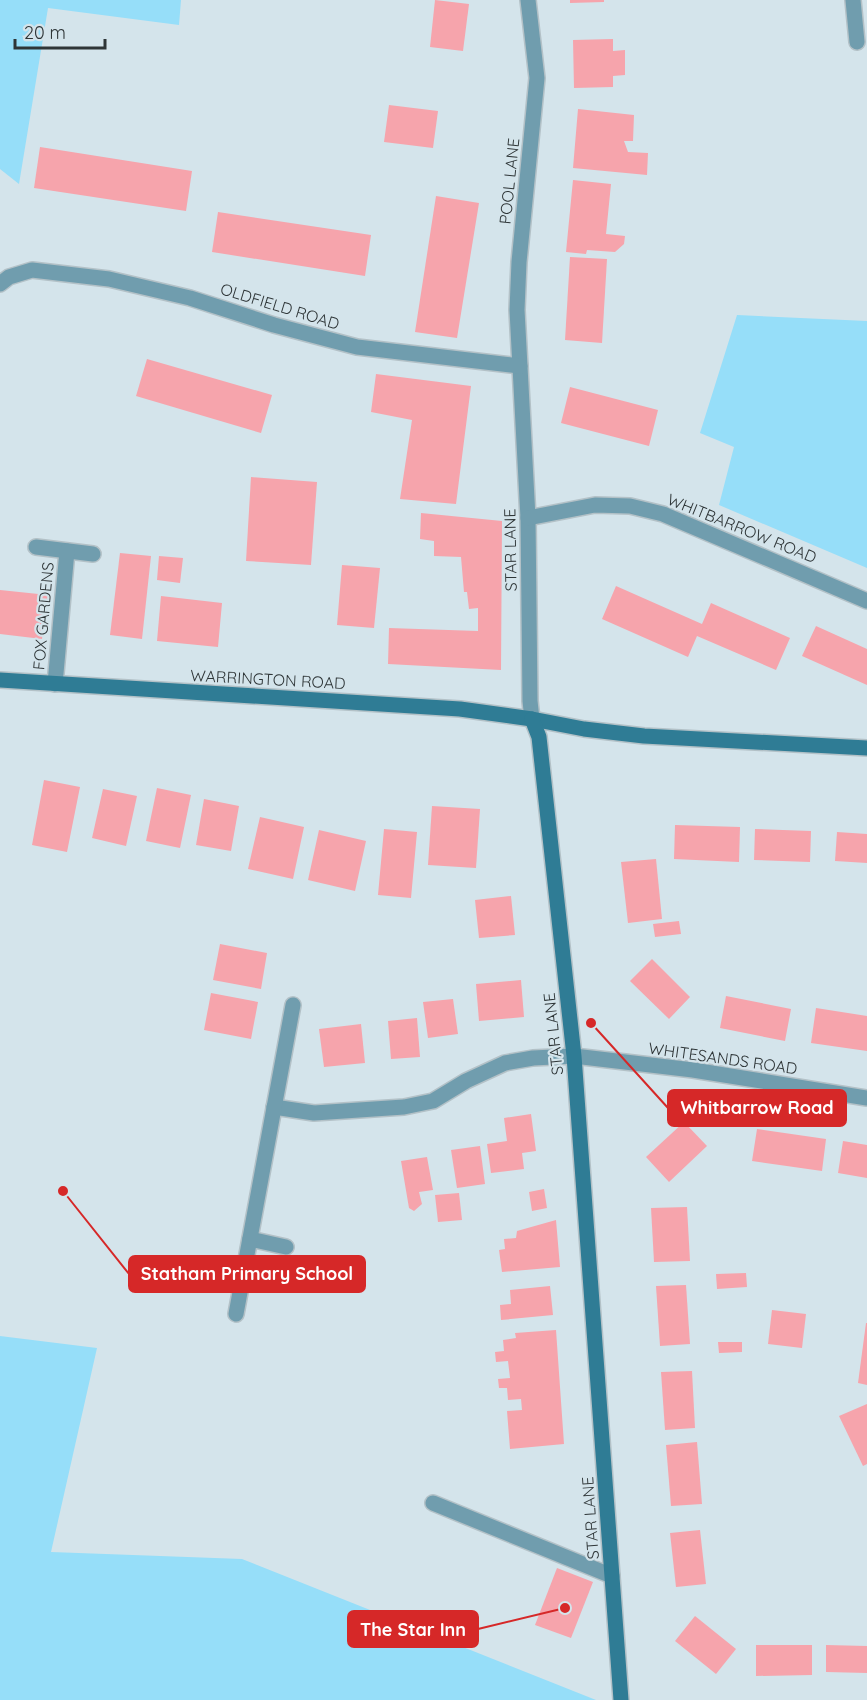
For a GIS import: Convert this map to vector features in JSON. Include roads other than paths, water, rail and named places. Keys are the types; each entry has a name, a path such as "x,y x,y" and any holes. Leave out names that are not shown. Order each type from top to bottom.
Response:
{"street":[{"name":"POOL LANE","path":"520,366 517,310 519,262 537,78 528,0"},
{"path":"853,0 857,42"},
{"name":"OLDFIELD ROAD","path":"0,284 9,277 33,270 109,279 190,298 274,325 357,347 520,366"},
{"name":"STAR LANE","path":"520,366 528,518 530,701 532,719 539,737 574,1056 621,1700"},
{"name":"WHITBARROW ROAD","path":"528,518 595,505 630,506 663,514 867,601"},
{"name":"FOX GARDENS","path":"36,547 93,554"},
{"name":"FOX GARDENS","path":"55,684 67,551"},
{"name":"WARRINGTON ROAD","path":"0,680 460,709 532,719"},
{"path":"532,719 584,729 644,736 867,748"},
{"path":"236,1314 293,1005"},
{"name":"WHITESANDS ROAD","path":"274,1107 314,1113 404,1107 432,1101 466,1081 505,1063 533,1058 574,1056 693,1070 867,1098"},
{"path":"250,1239 286,1246"},
{"path":"433,1503 612,1576"}],"place":[{"name":"Whitbarrow Road","path":"591,1023"},
{"name":"Statham Primary School","path":"63,1191"},
{"name":"The Star Inn","path":"565,1608"}]}
